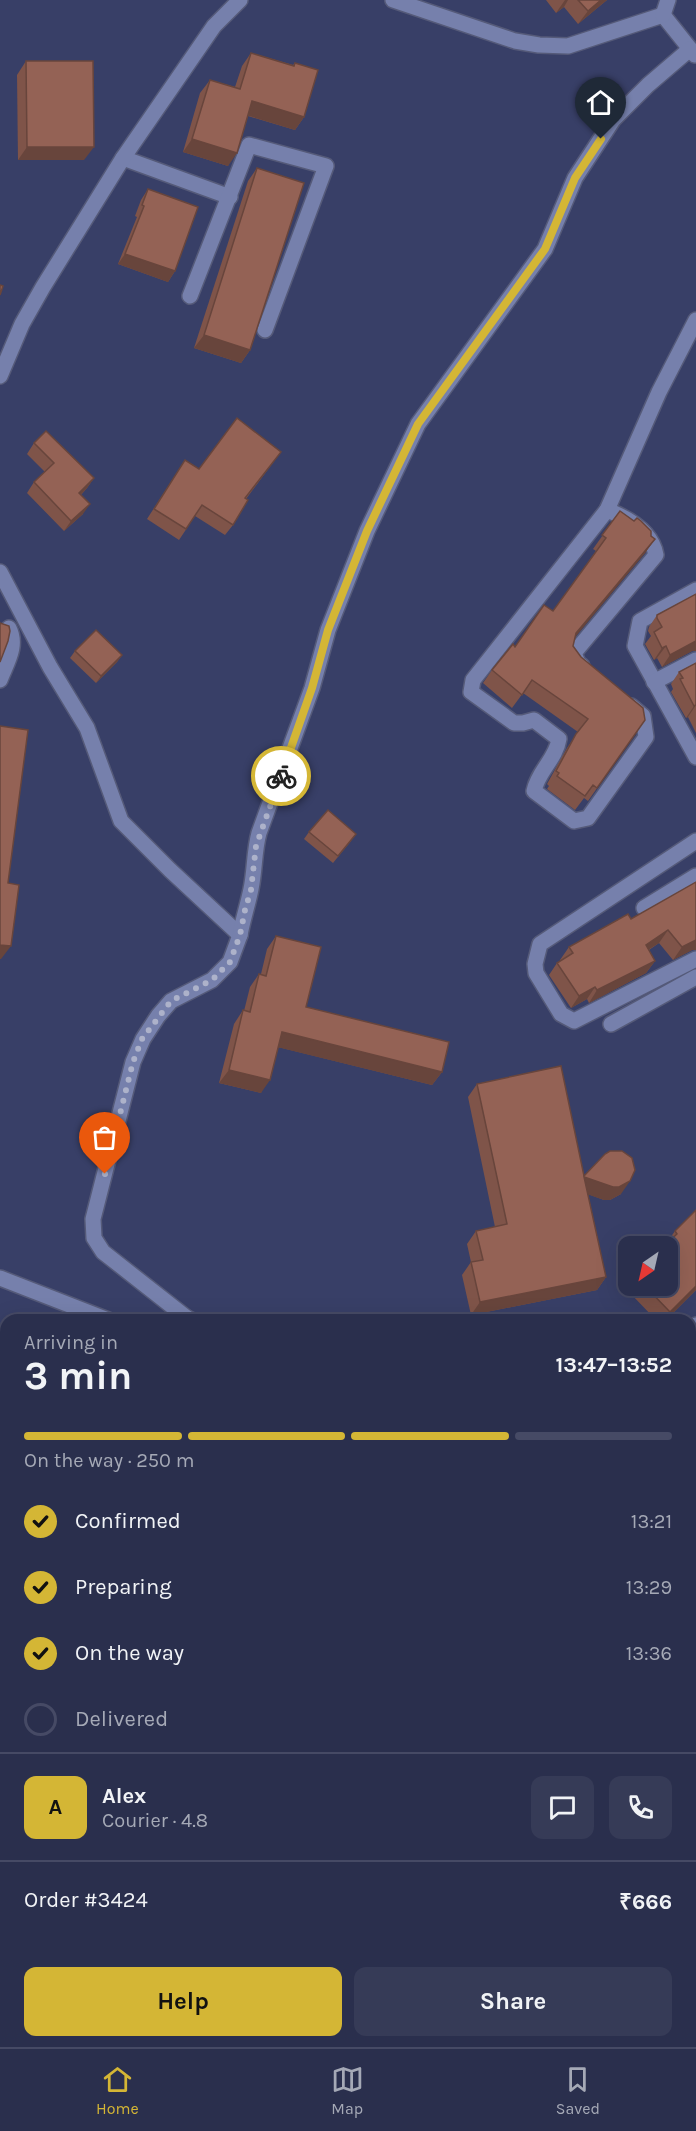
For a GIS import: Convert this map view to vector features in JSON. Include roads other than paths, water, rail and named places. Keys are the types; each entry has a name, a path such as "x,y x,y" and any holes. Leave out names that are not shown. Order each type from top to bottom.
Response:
{"street":[{"path":"0,376 22,324 43,286 123,158 214,26 240,0"},
{"path":"393,0 515,41 539,45 568,46 663,15"},
{"path":"663,15 668,0"},
{"path":"181,1314 103,1252 94,1238 93,1219 133,1062 142,1039 171,1001 212,980 230,962 240,935 251,890 258,839 312,688 328,630 367,531 418,424 545,249 575,178 613,120 648,85 693,52 663,15"},
{"path":"190,296 249,145 326,166 265,330"},
{"path":"123,158 230,197"},
{"path":"615,693 643,716 646,737 588,818 574,821 534,791 536,781 558,750 559,739 534,720 514,723 471,692 473,680 607,510 659,392 696,320"},
{"path":"597,678 578,663 574,653 656,555 654,543 628,519 607,510"},
{"path":"0,572 50,667 87,728 121,821 240,935"},
{"path":"696,590 640,621 634,646 654,682 691,735 696,757"},
{"path":"4,627 28,626"},
{"path":"0,680 14,638 4,627"},
{"path":"654,682 696,660"},
{"path":"696,841 540,944 535,964 536,973 561,1014 574,1021 696,959"},
{"path":"644,908 696,876"},
{"path":"611,1024 696,977"},
{"path":"0,1278 93,1314"}]}
